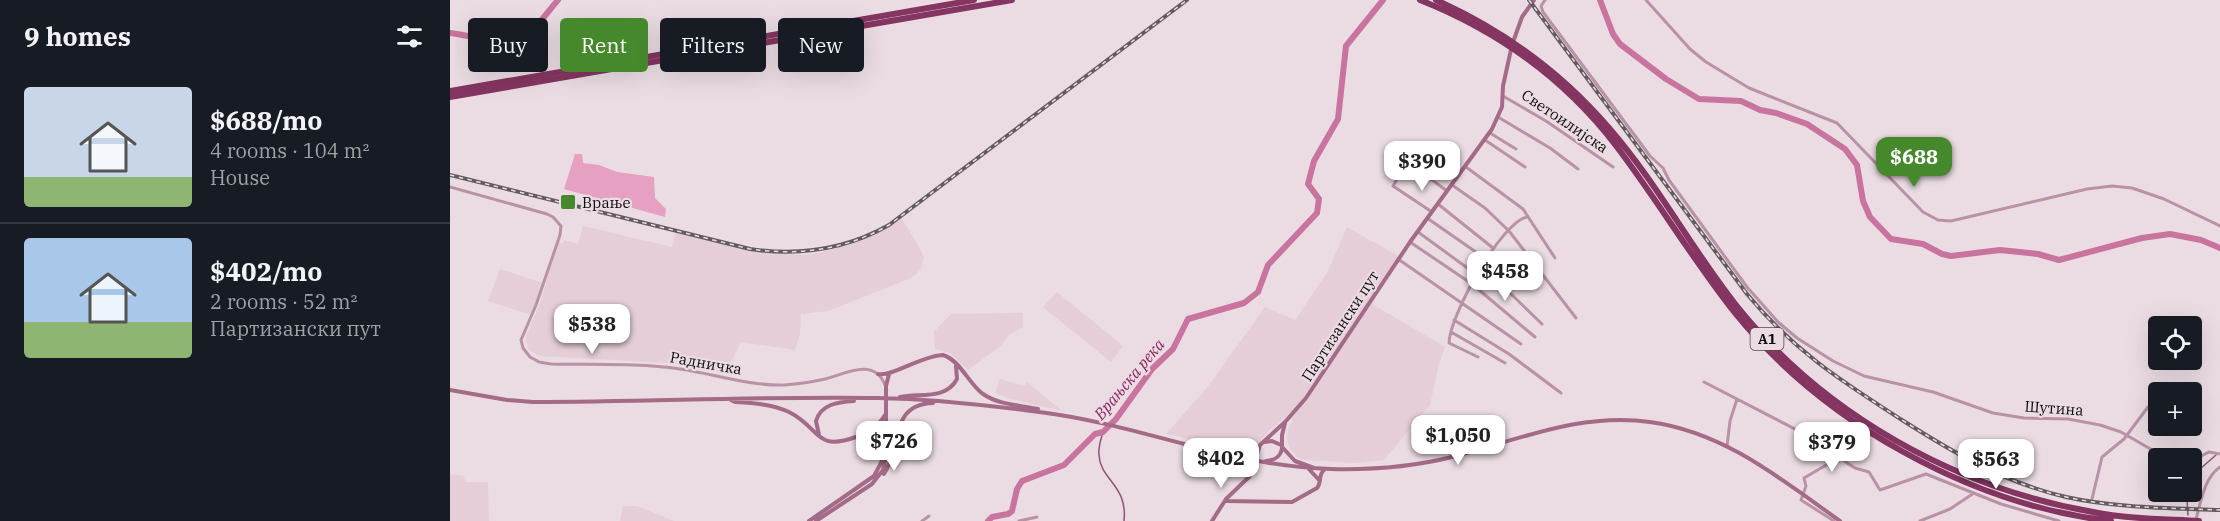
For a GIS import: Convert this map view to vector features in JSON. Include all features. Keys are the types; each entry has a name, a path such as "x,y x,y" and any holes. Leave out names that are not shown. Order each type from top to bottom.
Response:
{"highway":[{"path":"450,91 974,0"},
{"path":"450,97 1012,0"},
{"name":"A1","path":"1420,0 1492,35 1540,68 1570,94 1616,146 1698,264 1736,314 1773,354 1816,393 1877,437 1913,458 1957,478 2048,509 2111,521"},
{"name":"A1","path":"1436,0 1504,36 1544,63 1573,89 1632,157 1702,259 1745,316 1813,383 1861,419 1927,458 2016,494 2097,513 2149,519 2197,521"}],"main road":[{"name":"Партизански пут","path":"1212,521 1225,501 1250,476 1257,452 1263,442 1285,422 1311,392 1417,231 1490,132 1498,117 1516,31 1534,0"},
{"path":"878,374 884,375 937,355 945,356 953,360 976,388 992,399 1263,461 1307,468 1366,469 1405,466 1458,455 1555,427 1599,420 1635,420 1669,425 1702,435 1727,446 1803,494 1840,521"},
{"path":"897,399 947,390 957,378 957,369 953,360"},
{"path":"872,484 883,470 886,387 887,377 892,371"},
{"path":"450,390 533,402 861,398 957,402 1044,412"},
{"path":"822,438 816,425 821,411 834,404 861,398"},
{"path":"730,399 735,402 773,406 789,412 822,438 835,443 860,435 877,426 885,415"},
{"path":"809,521 818,519 882,476 888,466 897,429 910,411 923,404 957,402"},
{"path":"1263,461 1276,458 1281,453 1285,422"},
{"path":"860,435 870,435 885,430"},
{"path":"818,519 874,476 884,451 878,440 870,435"},
{"path":"1263,442 1272,441 1282,446 1295,460 1315,468"},
{"path":"1307,468 1320,480"},
{"path":"1225,501 1295,501 1317,488 1321,473 1325,469"},
{"path":"1235,491 1240,498 1246,500"}],"street":[{"name":"Шутина","path":"1545,0 1541,6 1543,12 1650,156 1663,168 1669,180 1748,287 1778,322 1812,349 1856,372 1881,381 1933,392 2008,416 2075,420 2114,429 2148,448"},
{"path":"1646,0 1690,49 1724,74 1749,88 1837,123 1914,204 1934,219 1959,220 2086,189 2122,186 2158,197 2220,226"},
{"name":"Светоилијска","path":"1503,96 1546,121 1613,167"},
{"path":"1498,117 1550,148 1578,169"},
{"path":"1490,132 1516,149"},
{"path":"1485,140 1525,167"},
{"path":"1397,153 1447,191"},
{"path":"1466,167 1523,209 1555,258"},
{"path":"1399,176 1393,186 1432,212"},
{"path":"1452,185 1485,208 1509,231 1576,318"},
{"name":"Радничка","path":"450,187 547,214 561,226 536,305 521,339 523,348 533,360 551,364 676,369 771,385 822,380 861,368 878,374"},
{"path":"1438,204 1493,248"},
{"path":"1427,218 1486,259"},
{"path":"1478,357 1449,343 1454,320 1493,248 1522,218 1527,218"},
{"path":"1417,231 1477,275"},
{"path":"1410,242 1472,284 1535,337"},
{"path":"1398,259 1521,344"},
{"path":"1482,266 1542,324"},
{"path":"1454,320 1509,354 1561,393"},
{"path":"1451,332 1504,363"},
{"path":"878,374 886,387"},
{"path":"1704,381 1839,452 1841,459 1855,468 1866,470 1872,476 1877,488 1882,491 1926,474 1958,489 1974,492 2008,506 2059,521"},
{"path":"1727,446 1730,421 1737,399"},
{"path":"2092,499 2102,457 2124,440 2148,406"},
{"path":"2124,440 2132,440"},
{"path":"2202,456 2213,451 2220,454"},
{"path":"1833,521 1801,499 1806,486 1804,478 1841,459"},
{"path":"2197,521 2209,478 2220,467"},
{"path":"1920,521 1950,508 1974,492"},
{"path":"922,521 930,516"},
{"path":"1019,521 1037,517"}],"shaded area":[{"path":"575,154 582,154 583,163 599,165 617,172 654,177 655,198 666,209 665,217 564,189"},
{"path":"901,217 922,252 924,258 921,269 911,278 828,311 801,314 800,334 795,350 741,342 726,373 669,363 540,356 529,350 527,345 526,336 541,301 558,242 563,243 564,240 578,244 583,226 672,247 676,232 751,251 804,255 860,241 881,231"},
{"path":"1347,227 1400,257 1369,302 1445,347 1430,405 1384,460 1355,463 1298,458 1290,449 1287,441 1288,430 1293,421 1288,415 1266,434 1253,452 1166,434 1206,389 1265,307 1295,320 1328,271"},
{"path":"500,269 543,283 531,315 488,301"},
{"path":"1057,292 1123,346 1111,362 1043,307"},
{"path":"1023,313 1023,327 1008,335 1002,345 968,370 950,353 935,349 934,332 951,314"},
{"path":"1000,379 1024,386 1027,382 1062,411 995,393"},
{"path":"450,474 464,476 465,482 488,482 489,521 450,521"},
{"path":"623,506 637,506 674,521 620,521"}],"waterway":[{"path":"450,33 491,39 513,39 534,29 558,0"},
{"name":"Врањска река","path":"988,521 992,517 1012,511 1017,489 1022,481 1064,465 1095,434 1103,432 1116,419 1152,369 1173,349 1188,319 1244,303 1258,292 1268,265 1317,213 1319,199 1308,184 1314,161 1338,119 1346,46 1383,0"},
{"path":"1600,0 1613,34 1620,44 1666,79 1699,99 1741,101 1760,110 1807,124 1845,149 1857,165 1863,201 1870,217 1891,239 1923,244 1951,256 2000,250 2038,254 2059,260 2142,238 2170,234 2201,240 2220,248"},
{"path":"1103,432 1099,449 1101,464 1122,499 1124,521"},
{"path":"2202,467 2216,455"},
{"path":"2187,502 2188,515"}],"railway":[{"path":"450,175 750,249 786,252 839,245 889,225 1187,0"},
{"path":"1529,0 1747,294 1782,332 1838,378 1941,444 1981,466 2022,484 2085,501 2143,507 2220,510"}],"place":[{"name":"Врање","path":"568,202"}]}
